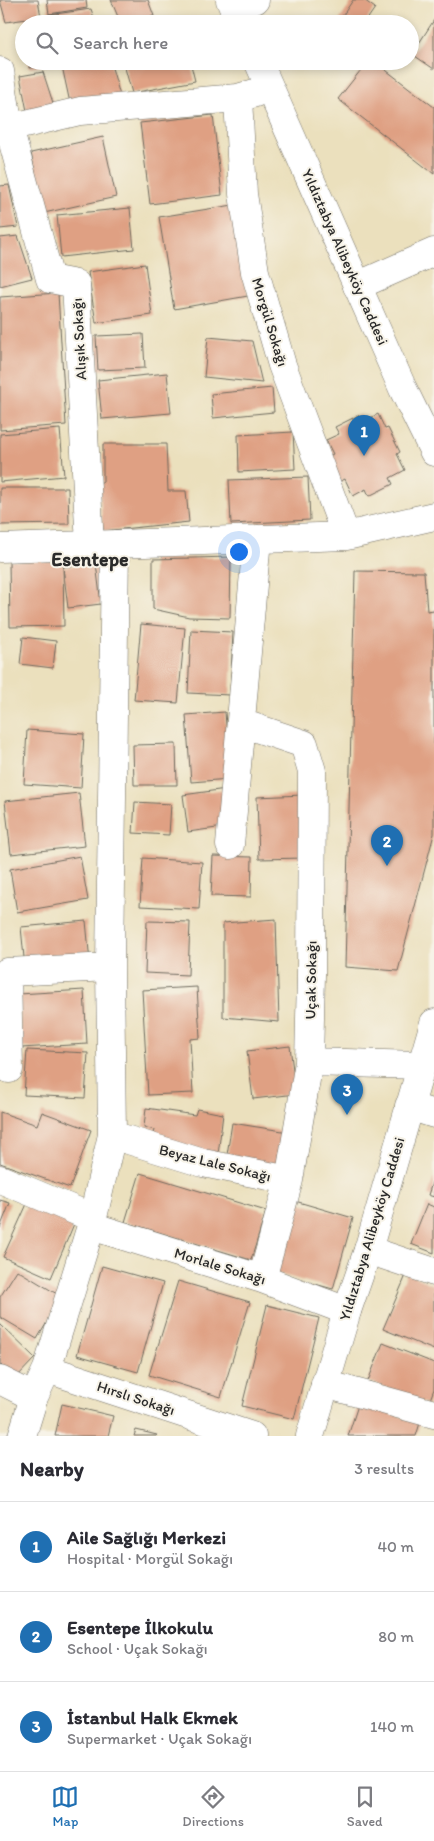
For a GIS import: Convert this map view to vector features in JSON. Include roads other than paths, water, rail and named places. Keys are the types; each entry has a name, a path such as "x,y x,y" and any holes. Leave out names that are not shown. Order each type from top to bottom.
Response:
{"street":[{"name":"Yıldıztabya Alibeyköy Caddesi","path":"262,70 403,389 432,443"},
{"name":"Alışık Sokağı","path":"0,71 4,129 50,279 76,284 103,545"},
{"path":"4,129 80,111 238,98 271,90"},
{"name":"Morgül Sokağı","path":"238,98 243,194 255,272 282,365 346,536"},
{"path":"358,286 434,252"},
{"path":"0,548 346,536 434,516"},
{"path":"230,846 257,539"},
{"path":"22,1436 34,1396 47,1370 92,1222 112,1135 103,545"},
{"name":"Uçak Sokağı","path":"241,723 304,744 312,771 309,1062 289,1180 262,1279"},
{"path":"9,1069 7,972 110,967"},
{"name":"Yıldıztabya Alibeyköy Caddesi","path":"310,1436 347,1311 421,1110 421,1065 434,1023"},
{"path":"309,1062 421,1065"},
{"name":"Beyaz Lale Sokağı","path":"112,1135 203,1163 289,1180"},
{"name":"Morlale Sokağı","path":"0,1179 92,1222 262,1279 347,1311"},
{"path":"368,1250 434,1272"},
{"name":"Hırslı Sokağı","path":"47,1370 252,1436"},
{"path":"0,1380 34,1396"},
{"path":"325,1384 434,1414"}],"place":[{"name":"Aile Sağlığı Merkezi","path":"364,456"},
{"name":"Esentepe İlkokulu","path":"387,866"},
{"name":"İstanbul Halk Ekmek","path":"347,1115"}],"district":[{"name":"Esentepe","path":"90,559"}]}
